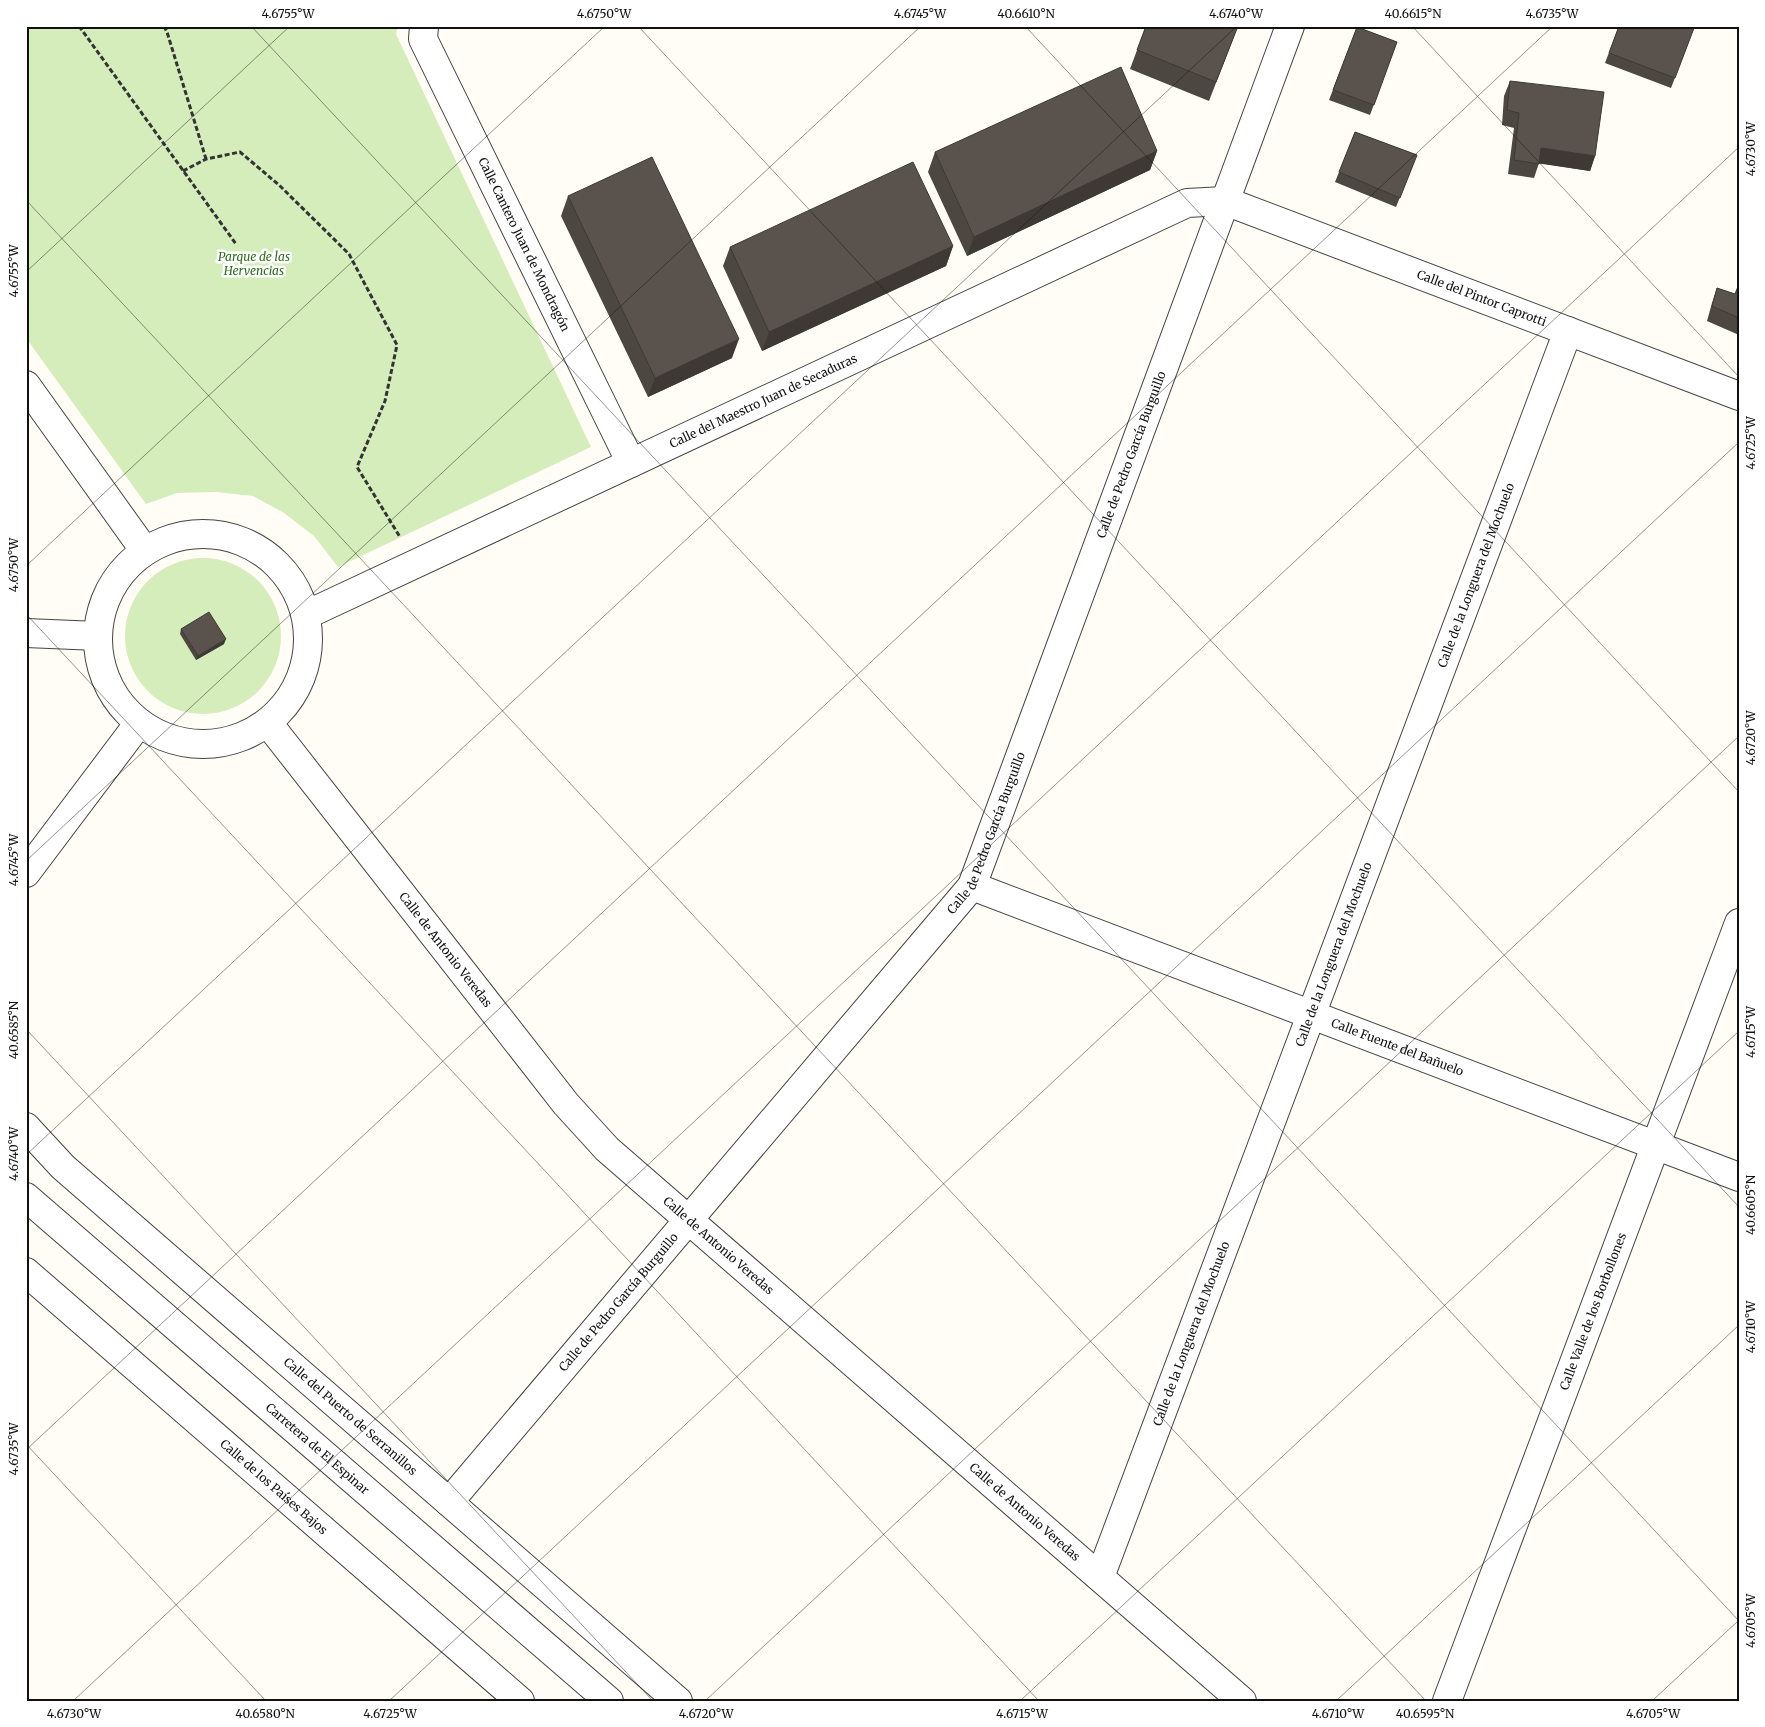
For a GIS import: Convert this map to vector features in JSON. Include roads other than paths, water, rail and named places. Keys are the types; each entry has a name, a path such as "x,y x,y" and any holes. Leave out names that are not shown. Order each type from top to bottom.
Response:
{"street":[{"name":"Calle Cantero Juan de Mondragón","path":"424,26 423,39 631,463"},
{"name":"Calle de Pedro García Burguillo","path":"449,1502 972,886 1290,26"},
{"name":"Calle del Maestro Juan de Secaduras","path":"306,616 1187,203 1226,201"},
{"name":"Calle del Pintor Caprotti","path":"1226,201 1739,396"},
{"name":"Calle de la Longuera del Mochuelo","path":"1100,1577 1568,331"},
{"path":"26,385 145,551"},
{"path":"209,534 242,541 271,558 293,584 306,616 309,645 303,674 289,701 268,722 238,739 203,744 170,739 139,723 116,698 102,669 98,636 104,603 120,574 145,551 176,537 209,534"},
{"path":"26,633 98,636"},
{"name":"Calle de Antonio Veredas","path":"268,722 566,1104 608,1149 1242,1701"},
{"path":"26,873 139,723"},
{"name":"Calle Fuente del Bañuelo","path":"972,886 1739,1177"},
{"name":"Calle Valle de los Borbollones","path":"1447,1701 1739,923"},
{"name":"Calle del Puerto de Serranillos","path":"26,1127 62,1167 678,1701"},
{"name":"Carretera de El Espinar","path":"26,1197 609,1701"},
{"name":"Calle de los Países Bajos","path":"26,1272 520,1701"}],"park label":[{"name":"Parque de las Hervencias","path":"254,264"}]}
